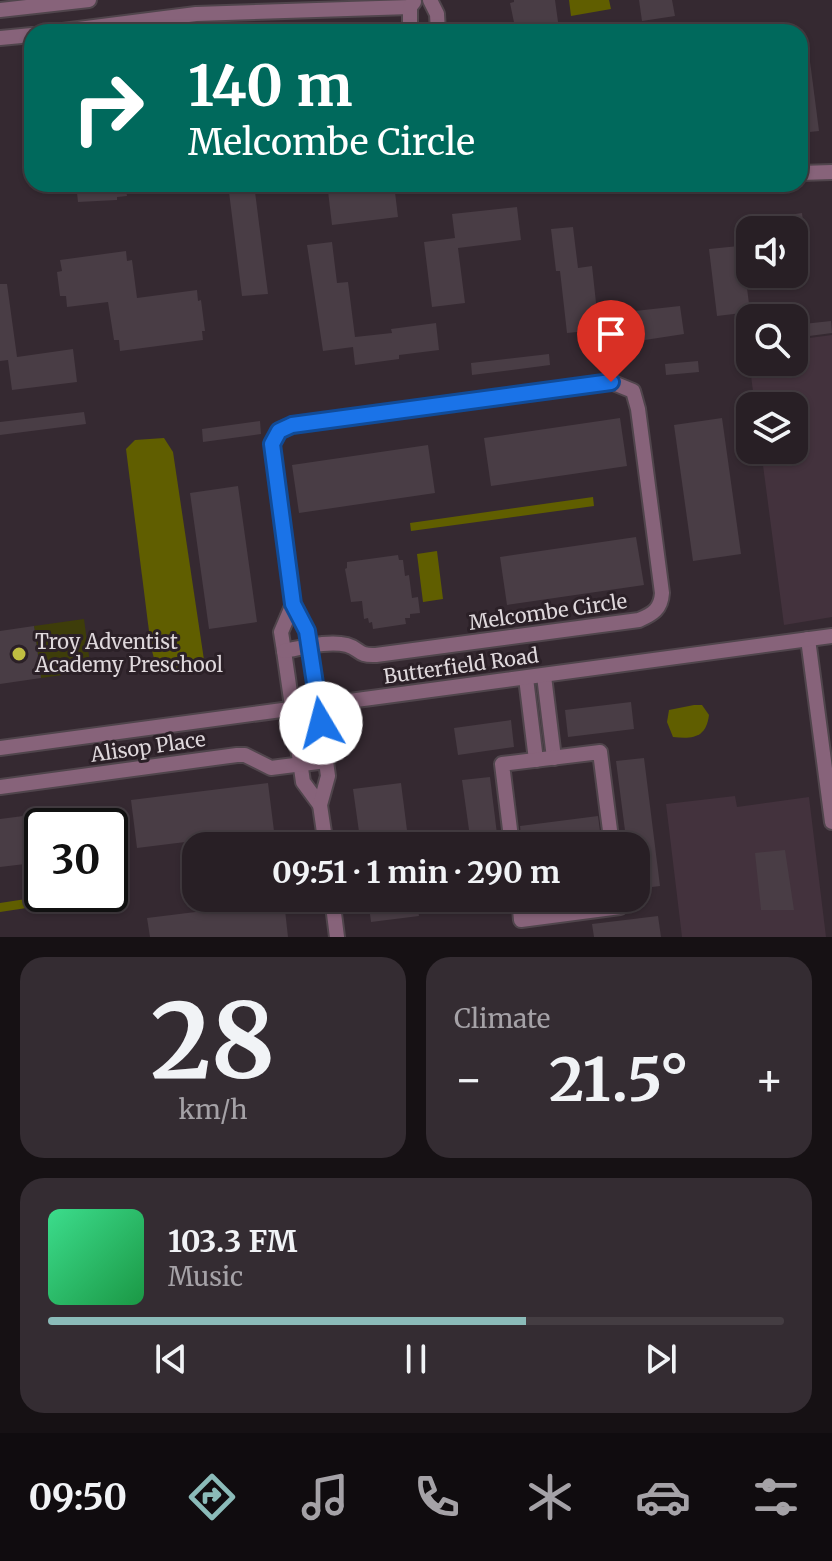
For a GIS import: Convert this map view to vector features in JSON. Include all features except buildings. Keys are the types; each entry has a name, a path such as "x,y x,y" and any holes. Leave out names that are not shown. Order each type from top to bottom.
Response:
{"street":[{"path":"0,10 89,0"},
{"path":"430,0 437,14 438,24"},
{"path":"118,24 196,14 412,3 411,24"},
{"path":"0,38 24,36"},
{"path":"808,173 832,172"},
{"name":"Melcombe Circle","path":"284,651 310,647 349,645 363,656 376,655 639,620 656,611 662,603 662,593 633,391 611,382 292,425 279,431 272,444 293,604 307,631 310,647 318,706"},
{"name":"Melcombe Circle","path":"292,709 281,632 293,604"},
{"name":"Butterfield Road","path":"0,748 832,636"},
{"path":"808,639 832,822"},
{"path":"544,676 554,758"},
{"path":"526,678 536,760"},
{"path":"318,706 328,776 320,805 324,832"},
{"path":"292,709 303,782 320,805"},
{"path":"510,832 502,764 600,752 610,832"},
{"name":"Alisop Place","path":"0,787 237,755 245,755 271,768 326,761"},
{"path":"334,912 337,937"},
{"path":"520,912 521,920 582,912"}],"shaded area":[{"path":"569,0 609,0 611,9 571,16"},
{"path":"832,335 832,617 784,625 763,464 808,464 808,392 753,392 751,376 808,376 808,338"},
{"path":"164,438 173,452 204,660 194,667 176,671 157,670 151,647 126,449 135,440"},
{"path":"593,497 594,506 411,531 410,523"},
{"path":"437,551 443,599 423,602 417,554"},
{"path":"84,619 91,671 41,678 34,626"},
{"path":"702,705 709,715 702,733 687,738 673,737 667,722 669,710"},
{"path":"735,796 737,807 809,797 826,937 682,937 666,804"},
{"path":"24,899 24,908 0,912 0,903"}],"place":[{"name":"Troy Adventist Academy Preschool","path":"19,654"}],"route":[{"path":"321,723 307,631 293,604 272,444 279,431 292,425 611,382"}]}
